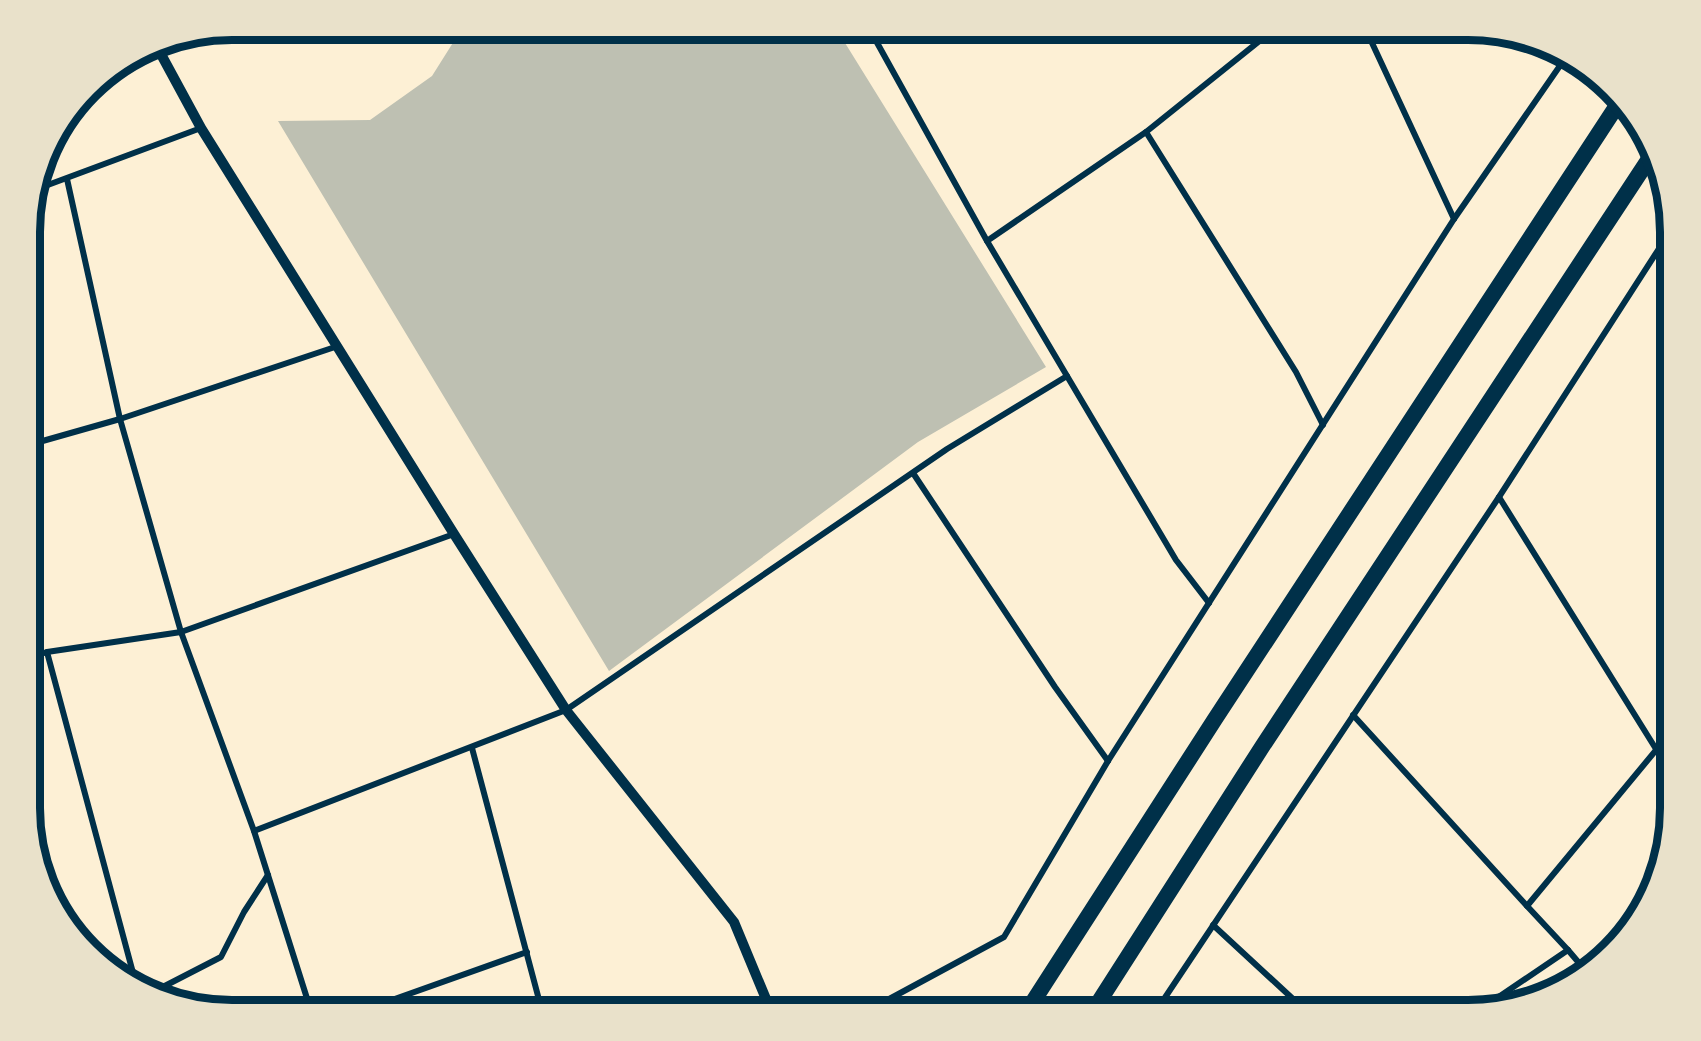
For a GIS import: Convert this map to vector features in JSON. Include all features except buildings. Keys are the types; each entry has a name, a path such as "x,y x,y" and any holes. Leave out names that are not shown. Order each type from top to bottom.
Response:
{"highway":[{"path":"1034,1000 1228,699 1615,109"},
{"path":"1100,1000 1262,747 1647,163"}],"street":[{"path":"876,40 987,241 1176,560 1209,603"},
{"path":"987,241 1146,132 1261,40"},
{"path":"1371,40 1454,219"},
{"path":"161,54 201,128 453,534 566,710 734,922 766,1000"},
{"path":"888,1000 1004,938 1108,761 1454,219 1561,64"},
{"path":"46,186 201,128"},
{"path":"1146,132 1296,372 1323,425"},
{"path":"67,179 120,419 181,632 254,831 308,1000"},
{"path":"1163,1000 1499,497 1660,247"},
{"path":"40,442 120,419 338,346"},
{"path":"254,831 566,710 947,449 1067,376"},
{"path":"912,473 1048,677 1108,761"},
{"path":"1499,497 1660,756"},
{"path":"40,654 181,632 453,534"},
{"path":"47,652 132,972"},
{"path":"1353,715 1580,964"},
{"path":"1527,906 1660,744"},
{"path":"472,748 539,1000"},
{"path":"162,987 221,957 244,912 268,875"},
{"path":"1213,925 1294,1000"},
{"path":"1497,998 1568,950"},
{"path":"392,1000 527,952"}]}
